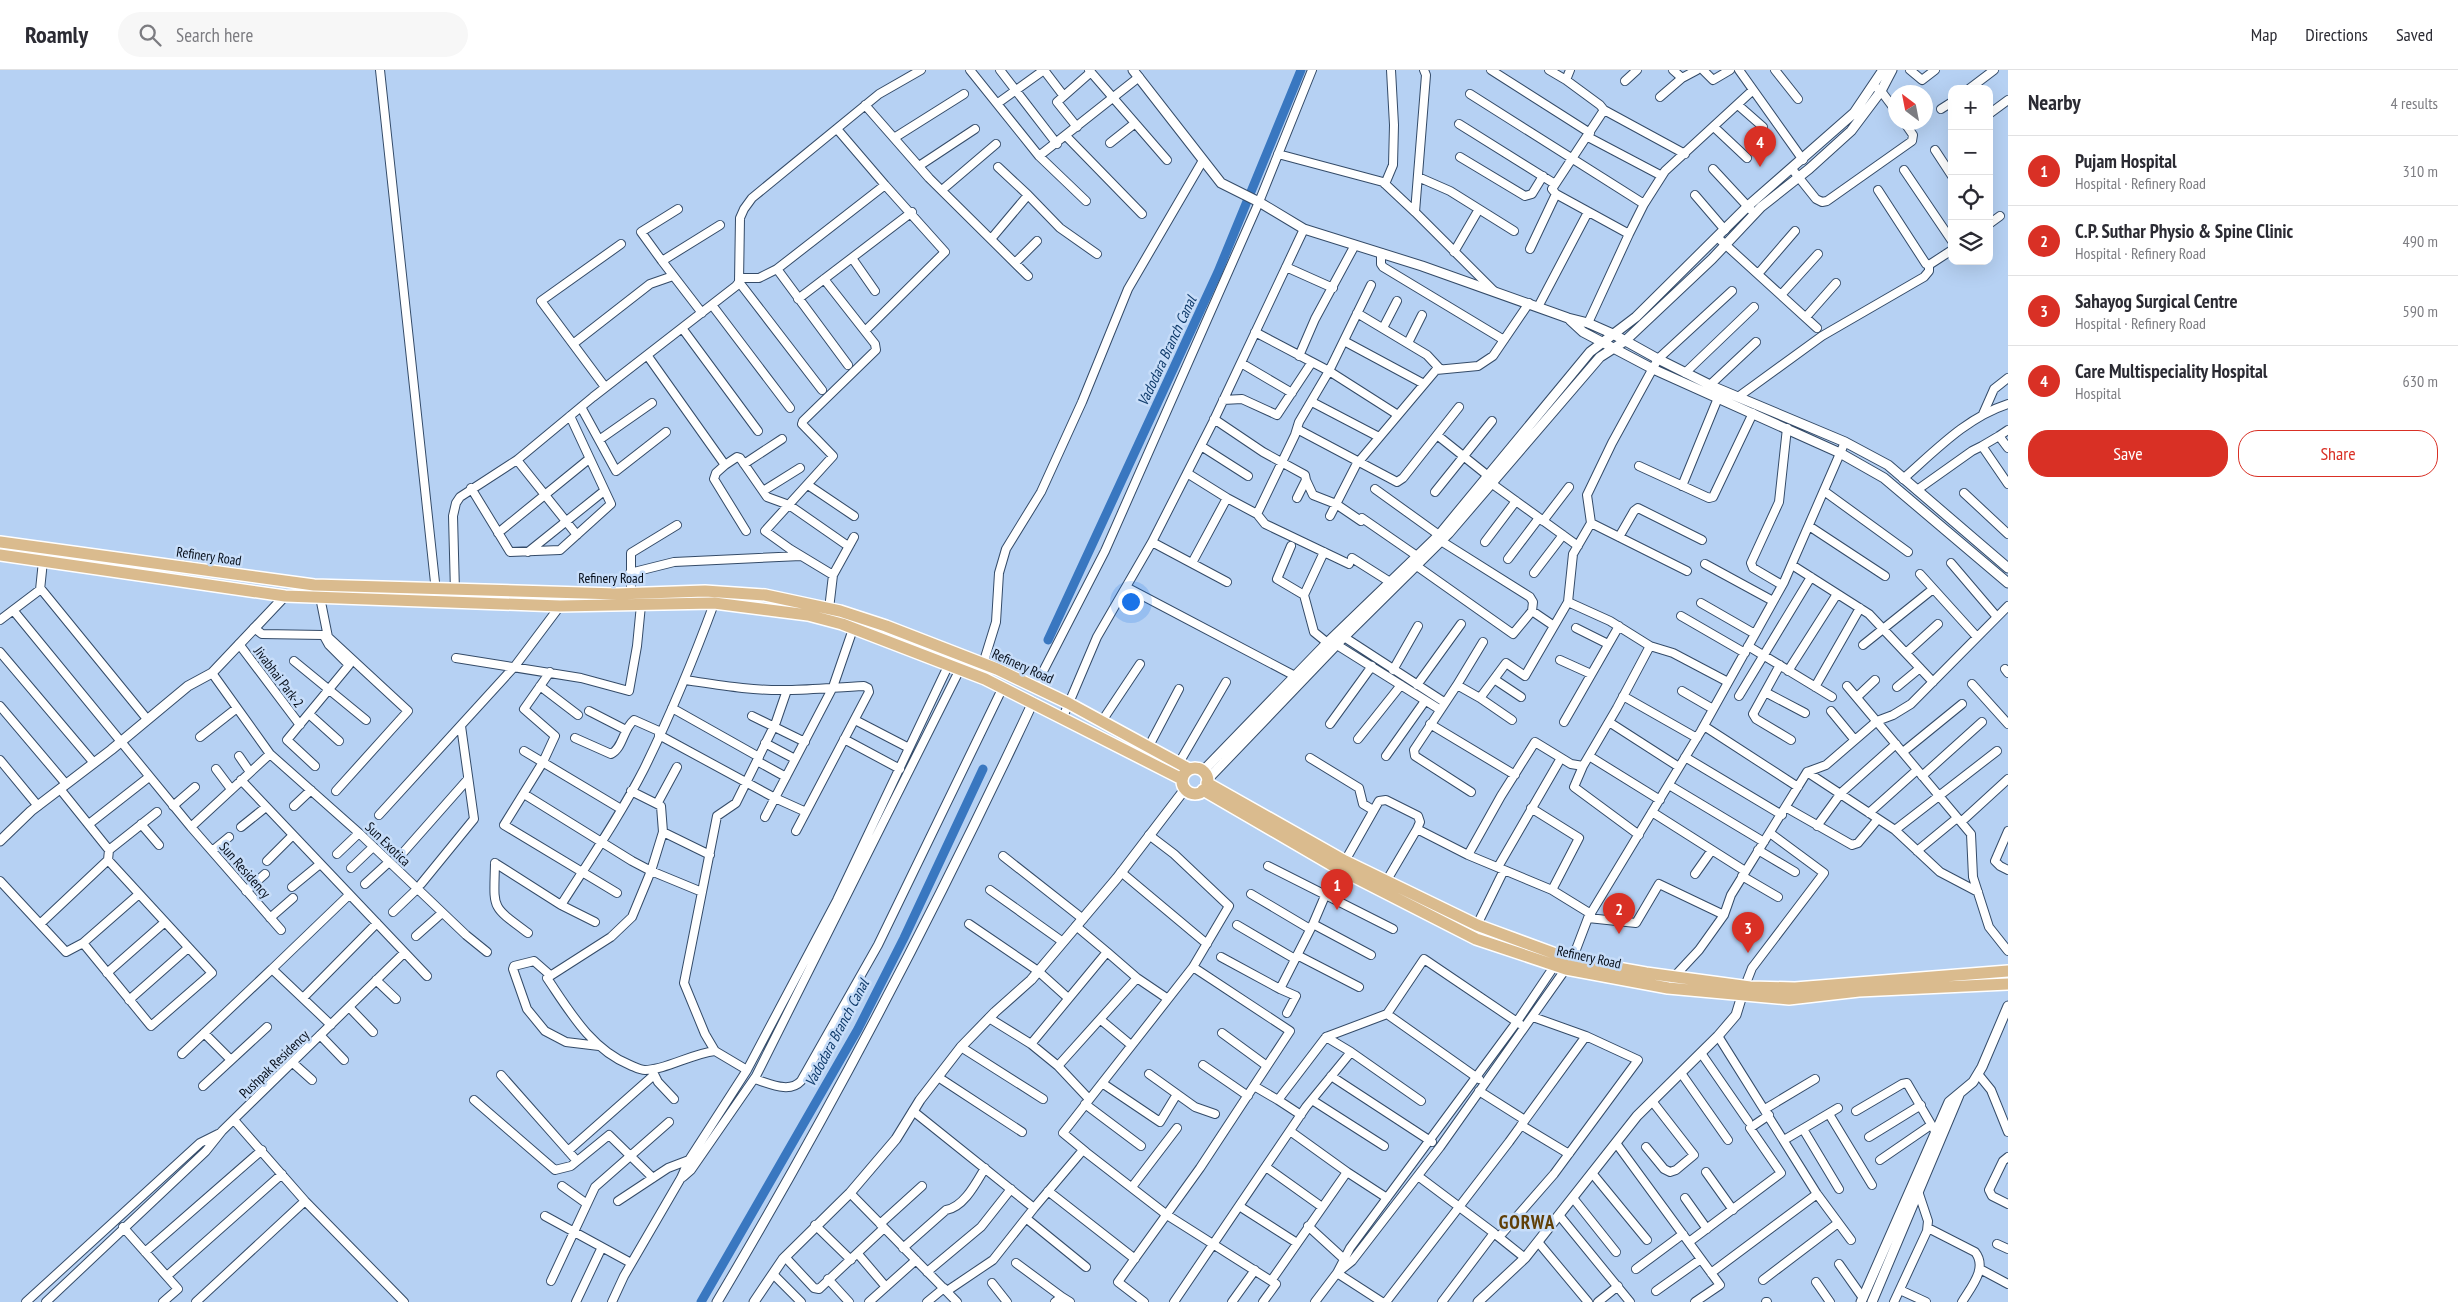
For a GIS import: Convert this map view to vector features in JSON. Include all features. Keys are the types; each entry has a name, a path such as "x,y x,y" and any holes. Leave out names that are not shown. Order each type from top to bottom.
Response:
{"main road":[{"name":"Refinery Road","path":"0,542 314,584 436,589 631,593 718,592 765,595 829,609 843,618 853,628 1003,687 1063,717 1183,784"},
{"name":"Refinery Road","path":"0,555 285,596 560,606 714,603 843,618 886,626 987,665 1068,703 1184,766"},
{"path":"166,579 168,565"},
{"path":"985,679 987,665"},
{"path":"1184,766 1197,768 1205,781 1195,794 1183,784 1184,766"},
{"name":"Refinery Road","path":"1205,781 1341,863 1476,939 1563,962 1668,988 1744,991 1801,998 1859,991 2008,984"},
{"name":"Refinery Road","path":"1341,863 1387,880 1477,925 1563,962 1673,976 1744,991 1811,988 2008,971"}],"street":[{"path":"380,70 437,601"},
{"path":"454,602 456,589 454,507 460,497 517,460 606,387 736,286 739,280 740,218 752,198 878,94 921,70"},
{"path":"970,70 1039,156 1086,201"},
{"path":"1000,70 1056,144"},
{"path":"998,103 1043,70 1063,95"},
{"path":"1035,687 1105,551 1278,154 1312,70"},
{"path":"1385,184 1393,165 1394,124 1391,70"},
{"path":"1415,212 1424,121 1426,75 1424,70"},
{"path":"1491,70 1589,135 1662,176"},
{"path":"1549,70 1566,80 1604,110 1685,154"},
{"path":"1566,80 1570,70"},
{"path":"1625,82 1637,70"},
{"path":"1672,70 1682,78"},
{"path":"1660,97 1682,78 1697,70"},
{"path":"1702,70 1713,80 1730,70"},
{"path":"1739,70 1803,160"},
{"path":"1775,70 1798,99"},
{"path":"1205,781 1390,582 1440,538 1600,357 1625,340 1724,245 1751,210 1878,88 1883,70"},
{"path":"1491,480 1590,352 1636,317 1725,230 1798,177 1851,131 1878,88 1892,70"},
{"path":"1910,70 1922,80 1935,70"},
{"path":"1974,85 1994,70"},
{"path":"1076,127 1057,104 1058,99 1090,71 1167,160"},
{"path":"1039,156 1066,136 1136,74 1220,183 1257,201 1304,229 1494,291 1568,318 1588,323 1625,340 1658,360 1710,385 1845,442 1888,465 2008,568 1999,576"},
{"path":"1878,88 1888,101"},
{"path":"1588,323 1644,204 1662,176 1753,90"},
{"path":"894,138 964,94"},
{"path":"1470,94 1644,204"},
{"path":"1993,111 2008,100"},
{"path":"1738,104 1763,127"},
{"path":"865,105 919,166 1028,276"},
{"path":"1941,109 1948,105"},
{"path":"1604,110 1574,159 1552,189 1556,194 1630,234"},
{"path":"1110,143 1134,124"},
{"path":"1459,124 1554,184"},
{"path":"1714,127 1747,158"},
{"path":"837,129 912,212 945,252 865,331"},
{"path":"919,166 975,130"},
{"path":"1792,169 1816,199 1822,202 1826,201 1912,141 1913,135 1910,130"},
{"path":"1066,136 1142,214"},
{"path":"942,190 996,144"},
{"path":"1935,150 1951,175"},
{"path":"1278,154 1385,184 1494,291"},
{"path":"1460,157 1525,196 1532,194 1543,176"},
{"path":"987,665 996,622 999,573 1006,549 1041,492 1082,402 1128,289 1202,162"},
{"path":"998,167 1060,228 1097,254"},
{"path":"1713,169 1751,210"},
{"path":"1904,170 1948,235"},
{"path":"1418,177 1450,190 1514,231"},
{"path":"739,280 759,278 777,269 885,184"},
{"path":"1878,190 1923,262 1929,265"},
{"path":"1530,249 1556,194"},
{"path":"991,239 1028,195"},
{"path":"1695,195 1725,230"},
{"path":"678,209 641,232 702,313"},
{"path":"1454,252 1479,209"},
{"path":"798,299 912,212"},
{"path":"1538,306 1588,212"},
{"path":"1993,221 2000,216"},
{"path":"662,262 720,225"},
{"path":"1063,717 1097,637 1152,542 1214,419 1304,229"},
{"path":"1758,274 1795,232"},
{"path":"1717,237 1817,328"},
{"path":"1014,263 1037,241"},
{"path":"606,387 541,301 621,244"},
{"path":"1300,356 1315,319 1355,245"},
{"path":"1381,253 1381,264 1383,267 1504,340"},
{"path":"1929,265 1948,253"},
{"path":"1781,295 1818,254"},
{"path":"852,258 875,291"},
{"path":"1738,396 1822,336 1924,277 1929,271 1929,265"},
{"path":"1286,267 1333,288"},
{"path":"777,269 848,364"},
{"path":"573,344 650,284 673,276"},
{"path":"824,279 875,344 876,350 802,422 833,456 764,531 833,575"},
{"path":"739,280 822,390"},
{"path":"1806,317 1836,283"},
{"path":"1256,514 1297,429 1329,371 1371,285"},
{"path":"1480,698 1506,663 1525,676 1568,602 1573,554 1591,522 1587,495 1652,369 1658,360 1732,291"},
{"path":"1383,328 1397,301"},
{"path":"1330,516 1360,460 1436,370 1478,366 1493,356 1528,303"},
{"path":"712,305 790,408"},
{"path":"1685,373 1754,307"},
{"path":"1357,313 1427,355 1440,369"},
{"path":"1408,343 1422,315"},
{"path":"1568,318 1583,332 1652,369 1787,428 1840,453 1884,478 2008,583"},
{"path":"682,328 758,431"},
{"path":"1255,332 1329,371 1398,415"},
{"path":"1344,341 1424,384"},
{"path":"1710,385 1756,342"},
{"path":"648,355 725,466"},
{"path":"1223,400 1242,399 1275,415 1279,414 1312,362"},
{"path":"1240,363 1292,393"},
{"path":"1983,414 1994,389 2008,378"},
{"path":"1682,486 1718,398"},
{"path":"1312,402 1379,437"},
{"path":"599,440 652,403"},
{"path":"1903,479 1947,441 1983,414 2008,404"},
{"path":"581,407 616,471 666,432"},
{"path":"1297,429 1360,460 1397,482 1403,478 1460,408"},
{"path":"1639,466 1709,498 1715,496 1753,414"},
{"path":"472,488 510,552 560,550 611,504 570,416"},
{"path":"1214,419 1305,475 1313,495 1336,504 1361,520 1513,634 1532,611 1533,602 1530,597 1440,538 1375,489"},
{"path":"1435,492 1492,421"},
{"path":"1782,585 1753,568 1751,563 1779,502 1787,428"},
{"path":"1917,490 1972,451 2008,430"},
{"path":"1437,435 1516,501 1578,546"},
{"path":"2000,436 2008,448"},
{"path":"744,464 782,439"},
{"path":"1315,1302 1338,1273 1352,1260 1418,1176 1533,1017 1590,916 1704,726 1774,601 1845,442"},
{"path":"1200,446 1248,476"},
{"path":"1982,446 2008,484"},
{"path":"746,531 714,478 716,473 736,457 744,464 767,497 789,505 848,546"},
{"path":"498,533 589,459"},
{"path":"517,460 577,535"},
{"path":"763,491 800,468"},
{"path":"1187,473 1256,514 1265,524 1324,552 1350,561 1390,582"},
{"path":"1296,498 1306,480"},
{"path":"808,485 854,516"},
{"path":"1508,559 1569,487"},
{"path":"528,552 604,491"},
{"path":"1824,491 1908,552"},
{"path":"1964,493 2008,534"},
{"path":"1192,562 1227,498"},
{"path":"1485,542 1516,501"},
{"path":"1926,514 1934,505"},
{"path":"1619,537 1634,511 1638,508 1702,540"},
{"path":"1591,522 1687,571"},
{"path":"631,593 630,556 632,552 677,525"},
{"path":"1809,526 1885,576"},
{"path":"1534,573 1563,535"},
{"path":"829,609 833,575 854,537"},
{"path":"1152,542 1227,582"},
{"path":"1291,546 1276,579 1304,596"},
{"path":"1324,552 1304,596 1314,632 1333,645 1372,666 1425,701 1442,705"},
{"path":"630,573 674,562 801,556"},
{"path":"1205,781 1295,676 1344,637 1415,561"},
{"path":"0,620 40,590 43,562"},
{"path":"1951,563 1997,617"},
{"path":"1705,564 1774,601"},
{"path":"1792,564 1869,614 1933,682"},
{"path":"1920,574 1977,637"},
{"path":"1739,696 1811,577"},
{"path":"1126,587 1295,676"},
{"path":"1863,644 1933,588"},
{"path":"40,590 147,719"},
{"path":"379,815 515,666 560,606 559,592"},
{"path":"561,905 632,790 685,680 718,592"},
{"path":"1788,670 1837,594"},
{"path":"2,836 188,686 212,673 285,596"},
{"path":"316,766 287,740 349,665 329,645 323,634 319,597"},
{"path":"319,597 328,637 408,711 336,791"},
{"path":"1568,602 1618,626 1650,646 1673,653 1728,682"},
{"path":"1701,603 1755,634"},
{"path":"456,658 550,672 629,691 637,646 641,605"},
{"path":"1668,988 1673,976 1699,950 1724,915 1744,874 1807,772 1826,765 1877,721 1893,715 1911,704 2008,606"},
{"path":"1815,687 1860,608"},
{"name":"Sun Residency","path":"13,610 173,806 281,930"},
{"path":"1532,611 1554,626"},
{"path":"1681,616 1764,656 1832,697"},
{"path":"1417,686 1461,624"},
{"path":"1906,653 1938,624"},
{"path":"1393,670 1418,626"},
{"path":"1564,722 1618,626"},
{"path":"254,628 262,634 323,634"},
{"path":"765,817 833,687 853,628"},
{"path":"1576,628 1608,644"},
{"path":"1344,637 1442,705"},
{"path":"1471,792 1415,756 1414,750 1483,642"},
{"name":"Jivabhai Park-2","path":"239,644 300,725"},
{"path":"1639,834 1574,786 1588,756 1609,722 1650,646"},
{"path":"0,652 94,763"},
{"path":"1560,660 1591,674"},
{"path":"294,661 366,720"},
{"path":"1102,721 1140,664"},
{"path":"1780,665 1753,711 1754,717 1791,740"},
{"path":"1330,724 1372,666"},
{"path":"612,1302 681,1178 689,1160 747,1070 837,900 909,748 954,667"},
{"path":"681,1178 690,1170 754,1079 954,667"},
{"path":"1897,687 1920,668"},
{"path":"550,672 524,709 555,736 543,762 504,825 617,893"},
{"path":"191,827 270,754 212,673"},
{"path":"1494,679 1521,697"},
{"path":"685,680 734,687 787,690 864,686 868,688 869,692 796,832"},
{"path":"1857,697 1876,680"},
{"path":"1184,766 1226,682"},
{"path":"1972,684 2008,724"},
{"path":"1358,739 1401,685"},
{"path":"1456,685 1480,698 1512,720"},
{"path":"540,686 578,715"},
{"path":"1847,686 1970,834 1973,877 1989,927 2008,951"},
{"path":"754,1079 786,1088 791,1088 801,1081 878,945 1003,687"},
{"path":"1149,746 1179,689"},
{"path":"747,1070 715,1051 705,1034 684,983 717,816 736,803 773,728 787,690"},
{"path":"1682,691 1713,709"},
{"path":"1765,692 1805,713"},
{"path":"1623,696 1697,738"},
{"path":"1386,756 1425,701"},
{"path":"717,1302 778,1199 893,989 1033,702"},
{"path":"1903,752 1962,704"},
{"path":"0,706 63,786 109,850 108,860 40,924"},
{"path":"200,737 237,708"},
{"path":"672,708 786,777"},
{"path":"589,711 626,730"},
{"path":"1831,711 1854,739"},
{"path":"309,714 339,741"},
{"path":"752,716 773,728 805,742"},
{"path":"575,738 610,754 616,751 626,730 632,721 636,720 775,798 806,812"},
{"path":"855,720 909,748"},
{"path":"1609,722 1679,767"},
{"path":"1869,813 1982,722"},
{"path":"1430,724 1515,775"},
{"path":"393,912 419,887 474,819 461,726"},
{"path":"1704,726 1798,787"},
{"path":"844,739 900,769"},
{"path":"1468,855 1535,742 1572,764 1583,766"},
{"path":"765,743 796,759"},
{"path":"1817,826 1840,793 1896,744"},
{"path":"524,751 621,809"},
{"path":"1895,830 1997,751"},
{"name":"Sun Exotica","path":"270,754 419,887 442,913 487,952"},
{"path":"239,756 250,772"},
{"path":"1588,756 1660,800"},
{"path":"1685,757 1782,815"},
{"path":"1310,758 1359,788 1363,804 1373,810"},
{"path":"1477,925 1501,869 1531,808 1561,758"},
{"path":"0,760 38,806"},
{"path":"657,804 677,767"},
{"path":"216,769 231,789"},
{"path":"1807,772 1895,830 1940,872 1978,892"},
{"path":"89,824 149,777"},
{"path":"1917,852 2008,779"},
{"path":"241,780 427,976"},
{"path":"401,855 468,780"},
{"path":"754,1302 785,1257 850,1192 896,1139 913,1111 962,1047 1038,971 1122,872 1183,784"},
{"path":"1669,785 1764,842"},
{"path":"173,806 195,787"},
{"path":"294,806 311,790"},
{"path":"550,975 611,937 632,917 651,871 663,832 661,806 632,790"},
{"path":"524,794 601,843 651,871 702,892"},
{"path":"1280,988 1312,927 1341,863 1377,802 1386,800 1418,816 1420,822 1387,880"},
{"path":"241,827 266,807"},
{"path":"1531,808 1579,838 1552,890"},
{"path":"1786,808 1852,845 1858,843 1878,819"},
{"path":"109,850 157,812"},
{"path":"1652,812 1712,850 1778,897"},
{"path":"141,824 159,845"},
{"path":"1416,829 1468,855 1552,890 1590,916 1636,923 1659,884 1724,915"},
{"path":"2008,831 1995,861 2008,870"},
{"path":"663,832 710,855"},
{"path":"337,854 359,833"},
{"path":"1478,1302 1525,1258 1616,1142 1652,1101 1718,1036 1739,1010 1752,968 1824,873 1770,833"},
{"path":"267,861 293,835"},
{"path":"1149,835 1174,854 1229,906 1193,967 1063,1133 1087,1154 1167,1215 1276,1284 1264,1302"},
{"path":"212,851 229,837"},
{"path":"350,868 373,847"},
{"path":"1695,874 1712,850"},
{"path":"1758,850 1795,872"},
{"path":"1003,856 1083,919"},
{"path":"83,943 151,1026 212,973 108,860"},
{"path":"365,884 389,862"},
{"path":"528,933 497,908 494,901 495,863 561,905 595,922"},
{"path":"292,887 320,864"},
{"path":"1268,866 1393,929"},
{"path":"1122,872 1207,944"},
{"path":"246,891 265,874"},
{"path":"0,881 66,952 83,943 139,894"},
{"path":"990,890 1063,942"},
{"path":"182,1054 349,894"},
{"path":"1251,894 1312,927 1371,955"},
{"path":"270,918 293,898"},
{"path":"416,936 442,913"},
{"path":"107,973 164,922"},
{"path":"303,998 377,924"},
{"path":"969,924 1038,971 1068,998"},
{"path":"1238,925 1296,957 1359,987"},
{"path":"1076,926 1137,978 1168,999"},
{"path":"129,1000 188,948"},
{"path":"1031,1044 1107,952"},
{"name":"Pushpak Residency","path":"222,1132 404,953"},
{"path":"1222,957 1296,996 1287,1013"},
{"path":"1278,1100 1326,1037 1386,1014 1424,959 1526,1028"},
{"path":"550,975 534,961 514,966 512,969 534,1019 556,1038 601,1047"},
{"path":"1338,1273 1344,1259 1387,1198 1563,962"},
{"path":"1144,1302 1118,1282 1167,1215 1290,1031 1193,967"},
{"path":"272,969 331,1025"},
{"path":"550,975 548,978 572,1015 592,1040 617,1059 643,1070 653,1072 674,1099"},
{"path":"1058,1066 1137,978"},
{"path":"376,980 396,999"},
{"path":"1865,1301 1910,1200 1933,1128 1949,1102 1960,1095 1978,1074 2008,1006"},
{"path":"349,1007 373,1032"},
{"path":"1386,1014 1484,1083"},
{"path":"1442,1302 1496,1235 1554,1174 1638,1060 1586,1036 1533,1017"},
{"path":"989,1018 1031,1044 1058,1066 1087,1101 1141,1146"},
{"path":"1101,1020 1131,1045"},
{"path":"203,1086 267,1027"},
{"path":"204,1033 231,1060"},
{"path":"1222,1033 1267,1066"},
{"path":"320,1035 344,1060"},
{"path":"1386,1302 1523,1123 1586,1036"},
{"path":"1718,1036 1817,1194 1851,1240"},
{"path":"1326,1037 1351,1052 1421,1101"},
{"path":"962,1047 1043,1099"},
{"path":"568,1150 653,1072 699,1053 715,1051"},
{"path":"1174,1302 1301,1115 1351,1052"},
{"path":"1701,1053 1748,1121"},
{"path":"293,1063 312,1080"},
{"path":"1203,1065 1248,1096"},
{"path":"1681,1073 1728,1140"},
{"path":"1149,1074 1198,1109 1215,1114"},
{"path":"1978,1074 1991,1090 2008,1132"},
{"path":"501,1075 577,1161"},
{"path":"1331,1076 1440,1147"},
{"path":"938,1077 1022,1132"},
{"path":"1689,1242 1781,1172 1750,1128 1767,1112 1815,1080"},
{"path":"1102,1083 1160,1122 1178,1094"},
{"path":"1856,1111 1905,1083 1910,1085 1933,1128"},
{"path":"1254,1086 1301,1115"},
{"path":"1479,1091 1569,1154"},
{"path":"1910,1200 1918,1191 1960,1095"},
{"path":"474,1100 552,1168 557,1170 569,1167 610,1135 653,1178"},
{"path":"1312,1100 1384,1146"},
{"path":"1646,1147 1664,1169 1670,1172 1676,1170 1694,1155 1652,1101"},
{"path":"1869,1137 1921,1106"},
{"path":"1784,1140 1838,1108"},
{"path":"913,1111 1034,1208"},
{"path":"1829,1114 1872,1184"},
{"path":"234,1120 305,1201 404,1302"},
{"path":"551,1281 587,1204 599,1183 669,1122"},
{"path":"1132,1187 1176,1128"},
{"path":"1880,1160 1933,1128"},
{"path":"1803,1129 1839,1189"},
{"path":"46,1302 123,1227 206,1151 222,1132"},
{"path":"26,1302 200,1143 222,1132"},
{"path":"1290,1132 1387,1198"},
{"path":"1616,1142 1720,1285 1695,1302"},
{"path":"145,1252 262,1150"},
{"path":"927,1302 993,1260 1083,1150 1087,1154"},
{"path":"2008,1157 2003,1161 1989,1192 2008,1204"},
{"path":"618,1200 674,1165 689,1160"},
{"path":"1266,1167 1322,1207"},
{"path":"903,1248 946,1210 955,1209 976,1185 985,1168"},
{"path":"1271,1281 1308,1226 1348,1172"},
{"path":"1706,1172 1733,1210"},
{"path":"1592,1173 1647,1240"},
{"path":"167,1276 282,1174"},
{"path":"1418,1176 1525,1258"},
{"path":"562,1186 587,1204"},
{"path":"785,1257 816,1289 819,1289 858,1254 882,1226 922,1186"},
{"path":"927,1272 981,1227 1011,1189"},
{"path":"1048,1191 1135,1259"},
{"path":"1894,1302 1928,1228 1928,1221 1918,1191"},
{"path":"850,1192 957,1302"},
{"path":"1711,1273 1817,1194"},
{"path":"1572,1198 1616,1252"},
{"path":"1685,1198 1706,1229"},
{"path":"196,1302 305,1201"},
{"path":"1239,1206 1297,1243"},
{"path":"1558,1215 1630,1302"},
{"path":"545,1216 632,1263"},
{"path":"1027,1218 1086,1267"},
{"path":"1762,1280 1838,1223"},
{"path":"816,1225 850,1260"},
{"path":"1308,1226 1344,1259"},
{"path":"123,1227 178,1289 163,1302"},
{"path":"1928,1228 1975,1252 1981,1261 1980,1269 1962,1302"},
{"path":"1636,1269 1683,1234"},
{"path":"1538,1242 1588,1302"},
{"path":"1997,1244 2008,1249"},
{"path":"576,1302 602,1247"},
{"path":"858,1254 886,1287"},
{"path":"1656,1291 1701,1259"},
{"path":"869,1302 916,1260"},
{"path":"1016,1263 1058,1300 1070,1302"},
{"path":"1839,1264 1865,1301"},
{"path":"1980,1269 2008,1284"},
{"path":"1232,1302 1255,1270"},
{"path":"1338,1273 1382,1302"},
{"path":"773,1274 801,1302"},
{"path":"828,1279 849,1302"},
{"path":"1816,1282 1830,1302"},
{"path":"992,1283 1007,1302"},
{"path":"1598,1302 1618,1286"},
{"path":"1900,1290 1926,1302"}],"waterway":[{"name":"Vadodara Branch Canal","path":"1048,640 1218,272 1301,70"},
{"name":"Vadodara Branch Canal","path":"701,1302 858,1029 904,938 983,769"}],"place":[{"name":"Care Multispeciality Hospital","path":"1760,167"},
{"name":"Pujam Hospital","path":"1337,910"},
{"name":"C.P. Suthar Physio & Spine Clinic","path":"1619,934"},
{"name":"Sahayog Surgical Centre","path":"1748,953"}],"district":[{"name":"GORWA","path":"1527,1222"}]}
